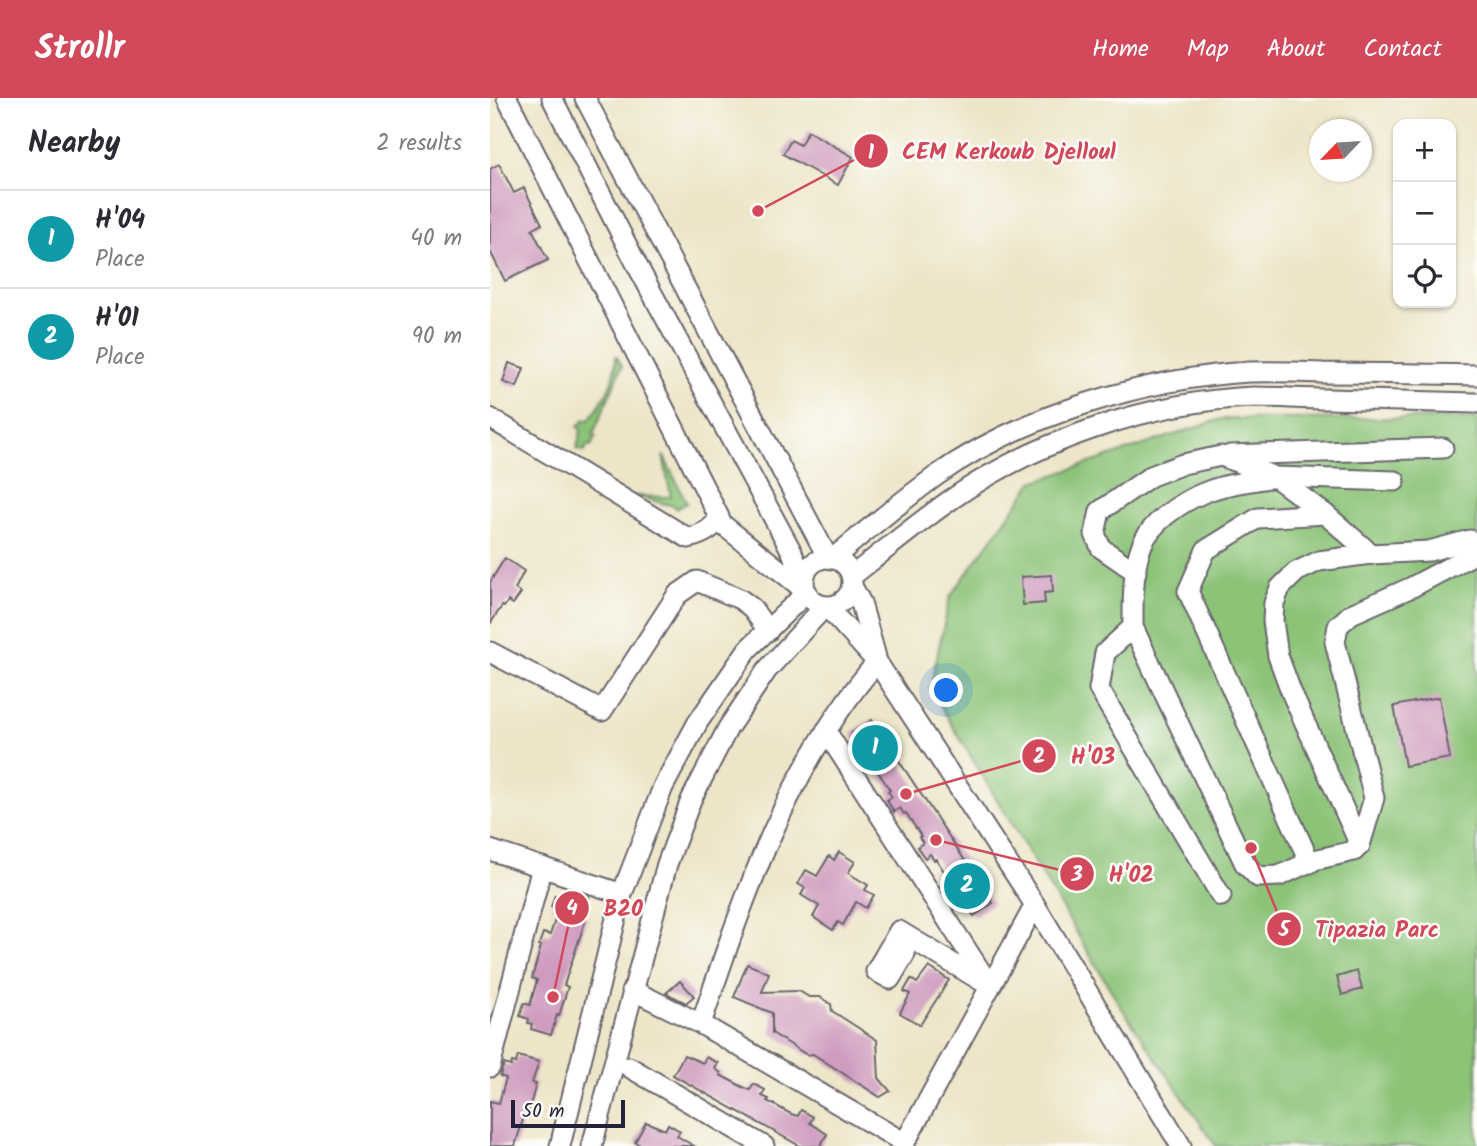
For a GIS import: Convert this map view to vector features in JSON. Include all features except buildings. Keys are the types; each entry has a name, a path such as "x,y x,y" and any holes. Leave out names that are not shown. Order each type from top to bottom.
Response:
{"street":[{"path":"490,418 688,538 702,534 718,522 719,517 507,98"},
{"path":"552,98 639,269 792,552 811,599 826,606 877,662 1035,905 1181,1146"},
{"path":"585,98 830,558 844,564 860,603 877,662"},
{"path":"560,1146 622,894 663,787 698,722 748,649 806,588 808,570 820,560 830,558 937,475 984,447 1087,404 1167,383 1250,372 1477,374"},
{"path":"592,1146 667,864 691,800 728,728 767,670 826,606 834,606 846,599 852,581 950,500 996,472 1057,443 1146,414 1199,403 1252,397 1477,403"},
{"path":"1136,572 1101,548 1095,534 1100,511 1151,476 1183,464 1221,456 1443,448"},
{"path":"1221,456 1275,477 1325,514 1371,554"},
{"path":"1395,481 1275,477 1211,490 1172,510 1146,537 1139,554 1132,596 1133,627 1245,864 1258,877 1279,876 1314,860 1354,851 1360,845 1374,799 1335,642 1338,626 1351,614 1412,587 1475,543"},
{"path":"1310,863 1188,591 1206,550 1258,518 1325,514"},
{"path":"718,522 806,588"},
{"path":"1360,845 1292,694 1278,656 1273,621 1274,603 1280,588 1296,572 1319,561 1371,554 1429,551 1475,543"},
{"path":"490,652 602,711 677,595 697,581 740,599 752,608 768,631"},
{"path":"1133,627 1105,653 1099,689 1221,896"},
{"path":"701,1024 736,918 748,924 773,853 814,773 804,766 853,689 877,662"},
{"path":"826,731 990,986"},
{"path":"490,850 622,894"},
{"path":"490,1067 542,867"},
{"path":"632,990 701,1024 904,1144 927,1104 916,1097 964,1011 974,1016 1035,905"},
{"path":"891,946 900,931 990,986"},
{"path":"629,1067 764,1146"}],"green space":[{"path":"616,355 622,366 593,434 596,436 585,451 577,449 581,430 578,427 585,419 588,421 604,398 614,373"},
{"path":"1477,418 1477,1146 1216,1146 1121,1007 930,688 950,597 1033,482 1221,419"},
{"path":"663,455 687,503 676,509 674,506 634,496 671,497"}],"place":[{"name":"CEM Kerkoub Djelloul","path":"758,211"},
{"name":"H'04","path":"875,748"},
{"name":"H'03","path":"906,794"},
{"name":"H'02","path":"936,840"},
{"name":"Tipazia Parc","path":"1251,848"},
{"name":"H'01","path":"967,886"},
{"name":"B20","path":"553,997"}]}
